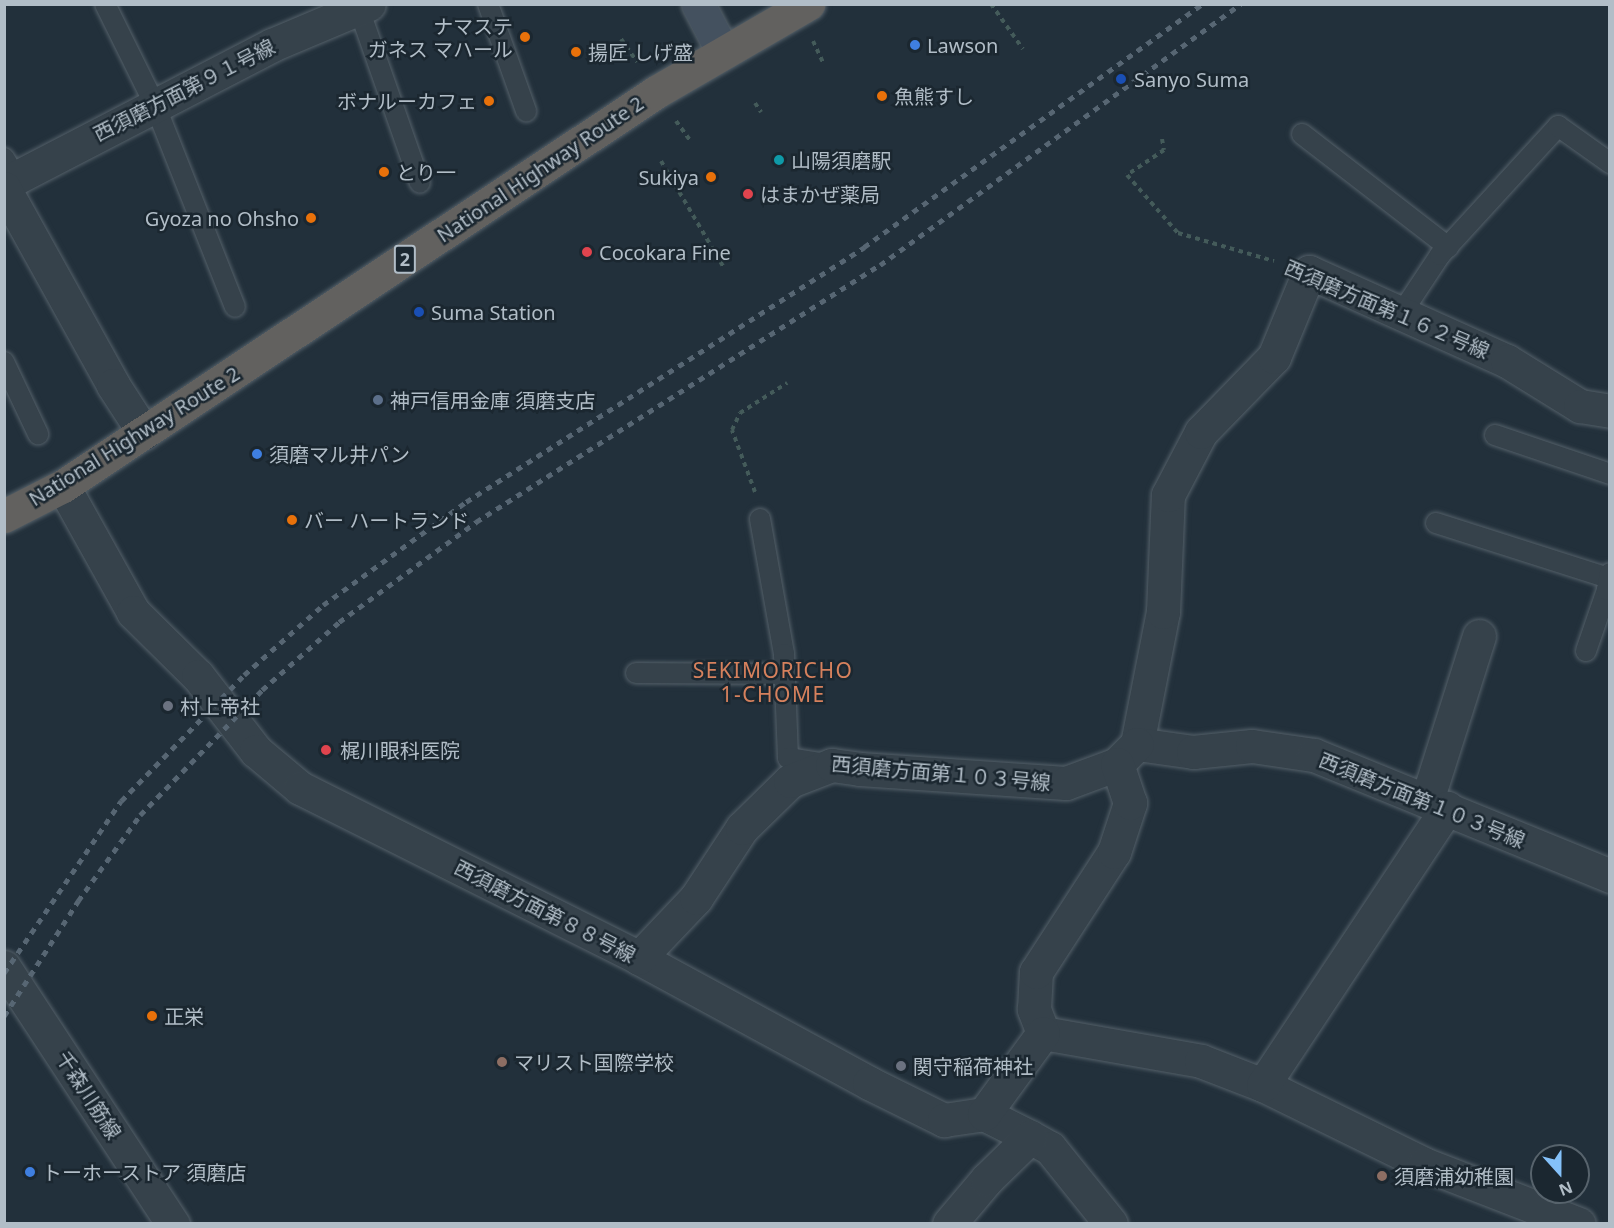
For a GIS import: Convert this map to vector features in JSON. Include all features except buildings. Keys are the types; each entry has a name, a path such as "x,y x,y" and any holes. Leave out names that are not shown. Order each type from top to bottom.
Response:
{"highway":[{"name":"National Highway Route 2","path":"4,516 63,486 656,92 808,4"}],"main road":[{"path":"698,4 723,52"}],"street":[{"name":"西須磨方面第９１号線","path":"7,177 272,45 353,8"},
{"path":"7,177 113,385 144,433"},
{"path":"1043,1033 1034,1009 1036,972 1114,852 1130,803 1127,754 1163,612 1168,495 1201,432 1275,357 1309,272"},
{"name":"西須磨方面第１６２号線","path":"1309,272 1507,361 1580,406 1610,411"},
{"name":"西須磨方面第８８号線","path":"63,486 133,612 198,676 256,751 311,793 639,958 869,1083 944,1120 984,1114"},
{"path":"1263,1085 1437,804 1479,636"},
{"name":"西須磨方面第１０３号線","path":"832,765 860,769 1066,783 1127,754 1192,752 1252,746 1314,755 1610,876"},
{"path":"639,958 696,898 742,828 790,781 832,765"},
{"name":"千森川筋線","path":"4,967 173,1224"},
{"path":"1043,1033 1201,1061 1263,1085 1424,1164 1579,1224"},
{"path":"1043,1033 984,1114 1050,1148 1112,1224"},
{"path":"950,1224 987,1179 1030,1137"}],"lane":[{"path":"105,4 155,105 235,307"},
{"path":"488,4 526,111"},
{"path":"353,8 420,183"},
{"path":"1401,314 1448,247 1558,126 1610,163"},
{"path":"1302,134 1448,247"},
{"path":"4,362 38,434"},
{"path":"1495,435 1610,474"},
{"name":"西須磨方面第１０３号線","path":"760,519 769,558 785,674 789,758 832,765"},
{"path":"1436,523 1609,576 1586,651"},
{"path":"636,673 785,674"}],"path":[{"path":"991,4 1023,49"},
{"path":"755,103 761,112"},
{"name":"西須磨方面第１６２号線","path":"1162,139 1164,150 1127,175 1178,232 1309,272"},
{"path":"661,161 724,268"},
{"path":"760,519 754,490 732,430 740,413 787,383"}],"railway":[{"path":"4,973 121,801 244,675 323,605 466,502 864,247 1202,4"},
{"path":"4,1016 78,901 140,815 262,690 339,622 476,522 880,265 1241,4"}],"place":[{"name":"ナマステ ガネス マハール","path":"525,37"},
{"name":"Lawson","path":"915,45"},
{"name":"揚匠 しげ盛","path":"576,52"},
{"name":"Sanyo Suma","path":"1121,79"},
{"name":"魚熊すし","path":"882,96"},
{"name":"ボナルーカフェ","path":"489,101"},
{"name":"山陽須磨駅","path":"779,160"},
{"name":"とり一","path":"384,172"},
{"name":"Sukiya","path":"711,177"},
{"name":"はまかぜ薬局","path":"748,194"},
{"name":"Gyoza no Ohsho","path":"311,218"},
{"name":"Cocokara Fine","path":"587,252"},
{"name":"Suma Station","path":"419,312"},
{"name":"神戸信用金庫 須磨支店","path":"378,400"},
{"name":"須磨マル井パン","path":"257,454"},
{"name":"バー ハートランド","path":"292,520"},
{"name":"村上帝社","path":"168,706"},
{"name":"梶川眼科医院","path":"326,750"},
{"name":"正栄","path":"152,1016"},
{"name":"マリスト国際学校","path":"502,1062"},
{"name":"関守稲荷神社","path":"901,1066"},
{"name":"トーホーストア 須磨店","path":"30,1172"},
{"name":"須磨浦幼稚園","path":"1382,1176"}],"district":[{"name":"SEKIMORICHO 1-CHOME","path":"773,682"}]}
